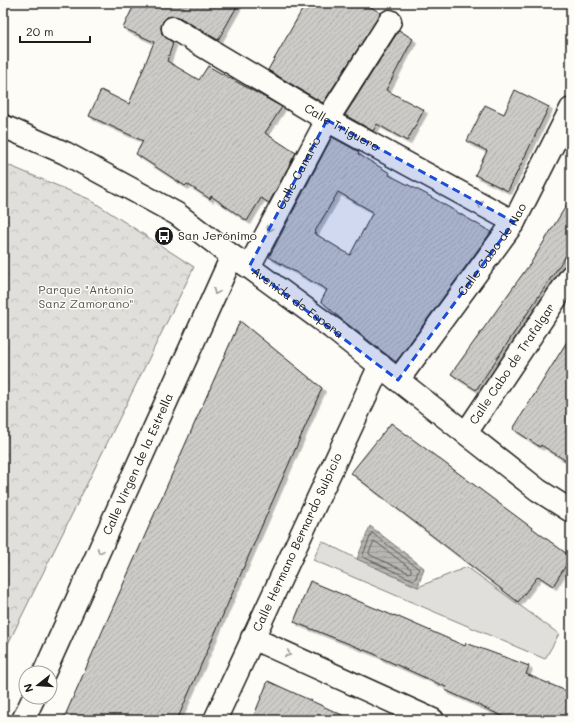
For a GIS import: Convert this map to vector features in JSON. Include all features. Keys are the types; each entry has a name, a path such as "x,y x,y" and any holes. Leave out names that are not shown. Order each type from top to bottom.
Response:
{"street":[{"name":"Calle Canario","path":"240,262 326,120 390,21"},
{"name":"Calle Triguero","path":"173,28 326,120 514,222"},
{"name":"Calle Cabo de Nao","path":"398,380 514,222 571,109"},
{"name":"Avenida de Espera","path":"3,126 65,153 177,214 240,262 332,328 538,490 571,511"},
{"name":"Calle Virgen de la Estrella","path":"48,665 240,262"},
{"name":"Calle Cabo de Trafalgar","path":"466,433 571,276"},
{"name":"Calle Hermano Bernardo Sulpicio","path":"215,720 380,365"},
{"path":"252,638 433,720"},
{"path":"23,720 30,705"}],"highlighted area":[{"path":"327,120 514,222 398,380 249,267"}],"green space":[{"name":"Parque \"Antonio Sanz Zamorano\"","path":"3,163 89,199 194,267 3,654"},
{"path":"322,541 418,587 467,567 559,634 545,659 313,560"}],"water":[{"path":"370,526 424,568 418,587 357,559"}],"building":[{"path":"135,3 239,3 218,40 179,17 167,17 163,21 161,28 162,34 173,43 167,61 199,80 208,66 282,107 265,133 296,153 269,203 261,198 247,221 211,196 210,199 187,184 185,186 136,154 143,141 89,116 101,90 129,104 154,42 123,28"},
{"path":"306,3 364,3 381,13 323,103 268,70"},
{"path":"399,30 413,39 386,90 424,110 407,141 377,124 373,131 345,115"},
{"path":"515,90 549,107 508,191 475,175 487,151 467,141 485,105 504,114"},
{"path":"332,137 359,152 358,154 390,173 389,175 426,194 491,232 396,362 341,319 321,301 327,290 269,257","holes":["338,192 373,212 350,255 314,233"]},
{"path":"571,198 571,248 476,390 451,374 532,261"},
{"path":"240,321 322,388 177,720 63,720"},
{"path":"571,335 571,464 541,445 540,447 513,429"},
{"path":"391,423 571,557 553,586 538,576 518,602 351,473"},
{"path":"310,581 465,646 466,643 529,666 526,674 571,693 571,720 511,720 445,690 446,687 377,655 294,622"},
{"path":"268,681 353,720 252,720"}],"place":[{"name":"San Jerónimo","path":"164,236"}]}
